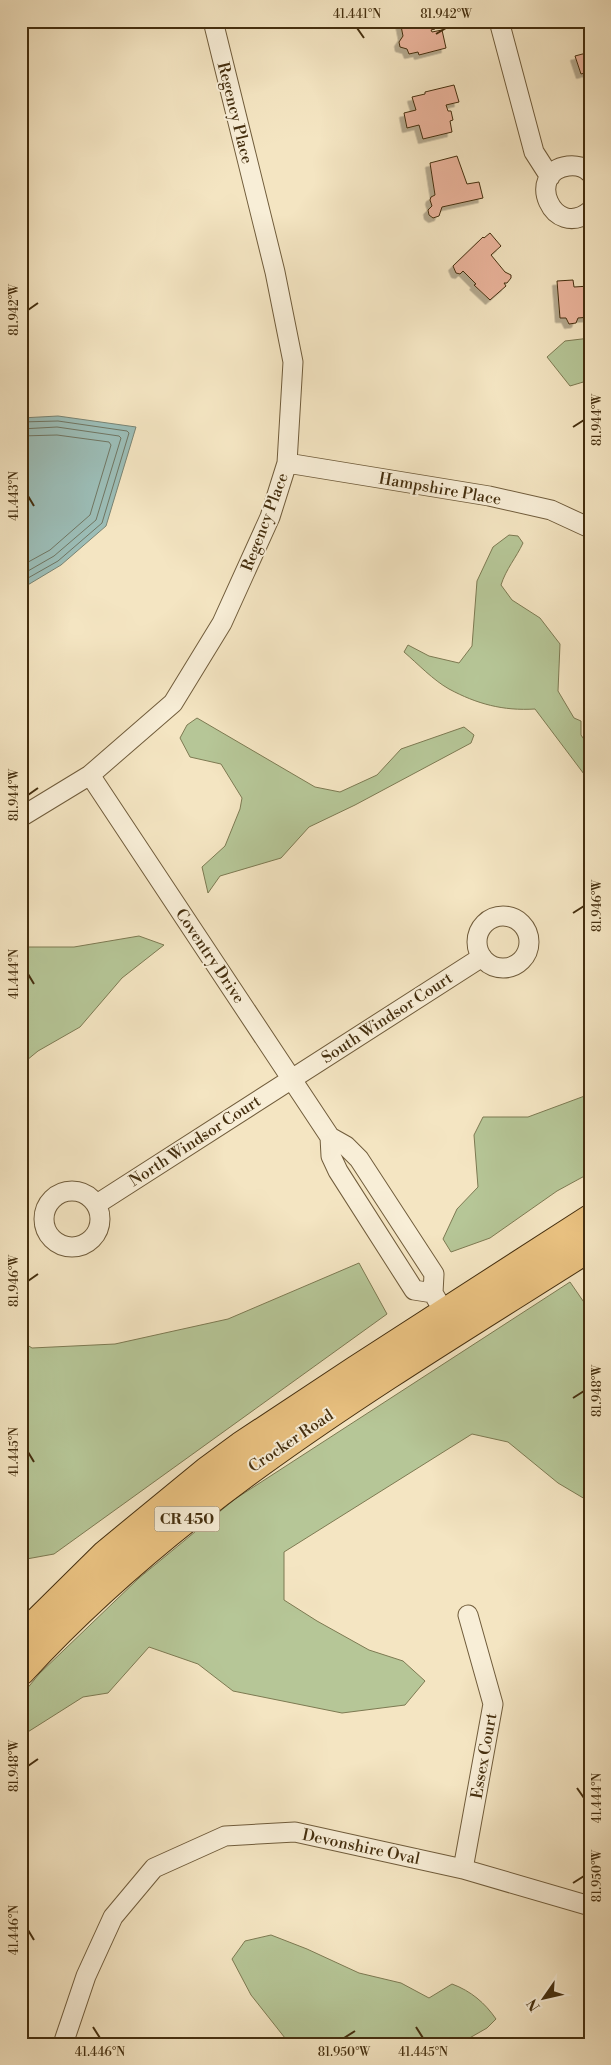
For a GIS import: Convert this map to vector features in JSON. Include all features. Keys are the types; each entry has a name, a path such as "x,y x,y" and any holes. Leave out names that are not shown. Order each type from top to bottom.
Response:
{"main road":[{"name":"Crocker Road","path":"21,1638 106,1554 186,1488 241,1446 590,1219"},
{"name":"Crocker Road","path":"21,1671 114,1579 253,1466 370,1387 445,1313 590,1248"}],"street":[{"name":"Regency Place","path":"21,817 90,775 173,702 222,623 270,517 287,464 293,362 274,272 213,21"},
{"path":"499,21 534,152 550,177"},
{"path":"590,173 576,166 558,169 550,177 546,188 546,199 550,207 559,215 569,218 580,217 590,211"},
{"name":"Hampshire Place","path":"287,464 489,496 552,510 590,528"},
{"name":"Coventry Drive","path":"90,775 330,1138 331,1156 338,1171 414,1290 445,1313"},
{"name":"South Windsor Court","path":"292,1079 482,957"},
{"name":"North Windsor Court","path":"97,1204 292,1079"},
{"name":"Coventry Drive","path":"330,1138 346,1146 353,1153 375,1184 434,1274 445,1313"},
{"name":"Essex Court","path":"463,1869 493,1704 468,1615"},
{"name":"Devonshire Oval","path":"63,2044 86,1976 114,1917 154,1868 226,1836 295,1832 463,1869 590,1906"}],"green space":[{"path":"590,338 590,380 570,386 547,357 565,341"},
{"path":"509,535 518,536 523,543 501,585 512,600 540,618 560,644 558,691 574,718 581,721 581,735 590,748 590,782 535,709 501,708 459,694 437,681 404,652 408,645 429,656 459,663 472,646 477,581 493,547"},
{"path":"197,718 315,787 340,792 377,775 401,749 464,727 474,735 471,743 355,805 309,827 281,858 220,876 208,893 202,867 225,846 240,809 242,798 221,764 190,757 180,738 187,725"},
{"path":"139,936 164,945 122,978 80,1027 38,1051 21,1065 21,947 74,947"},
{"path":"590,1094 590,1173 557,1191 490,1238 451,1252 443,1239 457,1209 478,1187 474,1135 483,1117 528,1117"},
{"path":"359,1263 387,1314 54,1554 21,1560 21,1341 32,1348 115,1344 228,1319"},
{"path":"570,1282 590,1311 590,1502 558,1483 508,1442 472,1434 284,1552 284,1600 369,1650 403,1661 425,1681 405,1705 342,1713 233,1691 198,1664 149,1647 108,1693 83,1697 21,1738 21,1696 39,1674 139,1578 235,1499"},
{"path":"271,1935 359,1973 401,1983 429,1998 452,1984 477,1998 496,2019 487,2028 459,2044 344,2042 307,2044 285,2038 251,1995 232,1959 245,1941"}],"water":[{"path":"58,416 136,427 106,526 61,565 21,589 21,418"}],"building":[{"path":"400,21 433,21 435,29 431,30 432,32 442,30 446,48 419,55 418,52 409,54 407,49 400,47 399,42 403,36"},
{"path":"590,52 590,78 588,72 581,74 575,56"},
{"path":"454,85 459,102 446,105 448,111 451,111 453,120 450,121 452,132 423,139 419,125 407,128 404,113 416,110 412,97"},
{"path":"457,156 467,184 479,182 483,198 442,207 439,216 433,218 429,215 428,210 432,206 431,197 435,195 430,163"},
{"path":"490,233 501,246 491,255 505,272 511,275 511,278 507,283 504,283 506,286 490,300 463,271 460,274 456,273 453,266 483,237"},
{"path":"573,280 574,287 590,286 590,317 578,318 576,323 569,324 566,318 560,318 557,281"}]}
